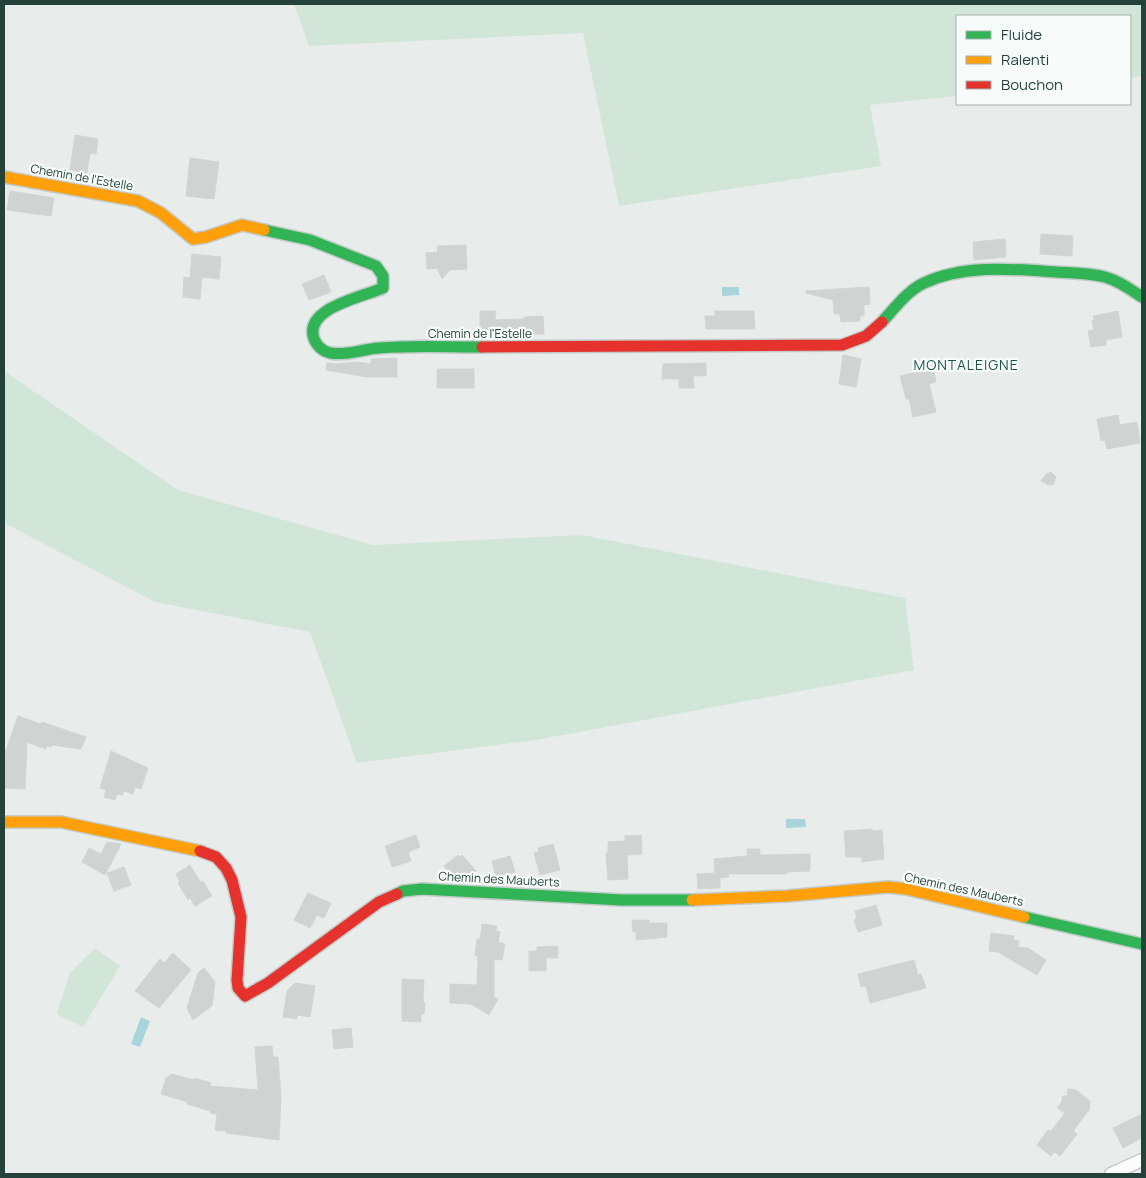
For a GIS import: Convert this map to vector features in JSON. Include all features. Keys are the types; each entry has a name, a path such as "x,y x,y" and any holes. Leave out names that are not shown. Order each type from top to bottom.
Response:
{"street":[{"name":"Chemin de l'Estelle","path":"4,177 138,201 168,217 193,239 204,239 232,227 242,225 310,240 376,266 383,274 385,280 383,288 319,314 313,322 312,335 316,346 324,352 342,354 376,348 569,346 720,348 842,345 857,341 873,330 905,297 923,284 965,272 997,269 1096,275 1114,280 1142,297"},
{"name":"Chemin des Mauberts","path":"4,822 61,822 163,842 200,851 216,858 229,874 237,901 241,936 237,980 238,988 245,996 268,983 379,902 403,891 422,889 621,900 674,901 787,896 888,887 906,889 1142,944"},
{"path":"1111,1174 1142,1160"}],"green space":[{"path":"294,4 1142,4 1142,76 1131,78 1131,15 956,15 956,96 870,105 881,166 619,206 583,33 309,46"},
{"path":"4,371 178,490 373,545 582,535 905,598 914,670 536,740 357,763 310,632 155,602 4,523"},
{"path":"95,948 120,966 83,1027 58,1015 57,1012 70,973"}],"water":[{"path":"722,287 739,287 739,295 722,296"},
{"path":"786,819 805,819 806,827 786,828"},
{"path":"141,1017 150,1021 140,1047 131,1044"}],"building":[{"path":"75,135 98,139 96,154 90,153 87,173 70,170"},
{"path":"190,158 219,162 214,199 186,196"},
{"path":"10,191 54,198 51,216 7,210"},
{"path":"1041,234 1073,236 1072,256 1040,254"},
{"path":"1005,239 1006,257 974,260 973,242"},
{"path":"466,245 467,269 450,270 442,279 437,268 427,269 426,253 438,252 437,246"},
{"path":"192,254 221,257 219,279 202,277 200,299 183,297 184,277 190,278"},
{"path":"324,275 331,292 309,300 302,284"},
{"path":"869,287 870,304 864,305 864,316 860,316 860,321 841,322 840,314 834,314 833,300 806,293 806,291"},
{"path":"480,311 496,311 495,320 543,316 544,334 480,335"},
{"path":"715,311 754,311 755,329 706,329 705,316 715,316"},
{"path":"1118,311 1122,337 1106,340 1106,345 1091,347 1088,331 1094,330 1093,316"},
{"path":"843,355 861,359 856,387 839,384"},
{"path":"397,358 397,377 367,377 326,370 327,363 358,362 371,364 371,359"},
{"path":"706,363 706,376 693,376 694,388 679,388 679,379 662,379 663,364"},
{"path":"933,368 936,382 929,384 936,412 913,417 909,399 906,399 900,376"},
{"path":"437,369 474,369 474,388 437,388"},
{"path":"1118,415 1120,425 1137,422 1140,443 1107,449 1105,440 1101,441 1097,419"},
{"path":"1051,472 1056,477 1053,485 1048,485 1041,481 1046,474"},
{"path":"18,716 86,737 81,749 52,745 51,747 47,746 46,749 27,742 25,789 4,788 4,756"},
{"path":"111,751 148,768 141,789 135,787 133,794 124,791 122,795 117,794 115,800 104,797 106,790 100,788"},
{"path":"872,829 873,831 882,830 884,859 862,862 862,857 846,857 844,831"},
{"path":"416,835 420,847 408,852 411,861 392,867 385,846"},
{"path":"641,835 642,854 627,855 628,879 608,880 606,853 608,853 608,842 625,841 625,836"},
{"path":"107,842 121,844 105,875 82,862 89,848 101,854"},
{"path":"553,844 560,870 540,875 534,853 539,852 538,848"},
{"path":"747,849 760,849 760,855 810,854 810,871 787,872 787,874 728,874 729,877 720,878 720,888 698,889 697,874 715,873 714,859 747,856"},
{"path":"458,855 460,857 462,855 476,871 464,881 458,876 455,879 444,866"},
{"path":"510,856 515,872 496,877 492,861"},
{"path":"190,865 212,896 195,906 190,898 188,900 178,883 180,882 176,874"},
{"path":"124,867 131,885 114,891 107,873"},
{"path":"308,893 331,903 324,918 317,915 310,928 294,920"},
{"path":"876,905 882,925 858,932 854,920 857,919 855,911"},
{"path":"632,920 649,920 649,923 667,923 667,937 636,940 636,932 633,932"},
{"path":"482,924 497,926 496,931 500,932 498,942 505,944 502,960 494,959 494,997 498,999 489,1015 471,1004 450,1003 450,984 477,985 478,956 475,956 477,939 480,939"},
{"path":"991,933 1014,936 1013,940 1019,941 1018,947 1028,948 1046,960 1037,975 998,952 989,951"},
{"path":"558,946 558,958 546,958 546,971 529,971 529,951 537,951 537,947"},
{"path":"173,953 191,970 159,1008 135,991 160,959 164,963"},
{"path":"914,960 918,975 921,974 926,988 870,1003 866,986 861,987 858,974"},
{"path":"204,968 215,982 212,1006 193,1020 187,1008 198,973"},
{"path":"402,979 424,980 423,1001 425,1003 424,1014 421,1014 421,1022 402,1021"},
{"path":"295,983 315,986 310,1017 297,1015 297,1019 283,1017 287,991"},
{"path":"351,1028 353,1047 334,1049 332,1030"},
{"path":"272,1046 273,1057 278,1057 281,1097 279,1140 215,1130 217,1114 187,1104 188,1102 161,1094 166,1078 172,1074 211,1083 210,1086 258,1090 255,1047"},
{"path":"1068,1089 1076,1090 1090,1101 1089,1110 1073,1131 1077,1134 1060,1156 1054,1152 1051,1156 1037,1145 1048,1130 1051,1131 1065,1113 1057,1108 1062,1102 1062,1096 1067,1096"},
{"path":"1142,1114 1142,1138 1123,1148 1113,1128"}],"traffic: fast":[{"path":"264,230 310,240 376,266 383,276 383,288 337,305 317,319 313,328 314,339 318,346 325,351 342,354 392,347 482,347"},
{"path":"882,322 901,300 918,286 939,277 972,270 1006,269 1093,275 1115,281 1142,297"},
{"path":"397,894 403,891 422,889 621,900 692,900"},
{"path":"1024,917 1142,944"}],"traffic: slow":[{"path":"4,177 138,201 161,213 193,239 206,237 242,225 264,230"},
{"path":"4,822 61,822 200,851"},
{"path":"692,900 787,896 888,887 906,889 1024,917"}],"traffic: jam":[{"path":"482,347 842,345 866,336 882,322"},
{"path":"200,851 216,857 226,868 232,880 241,917 237,980 238,988 245,996 268,983 379,902 397,894"}],"district":[{"name":"MONTALEIGNE","path":"966,364"}]}
